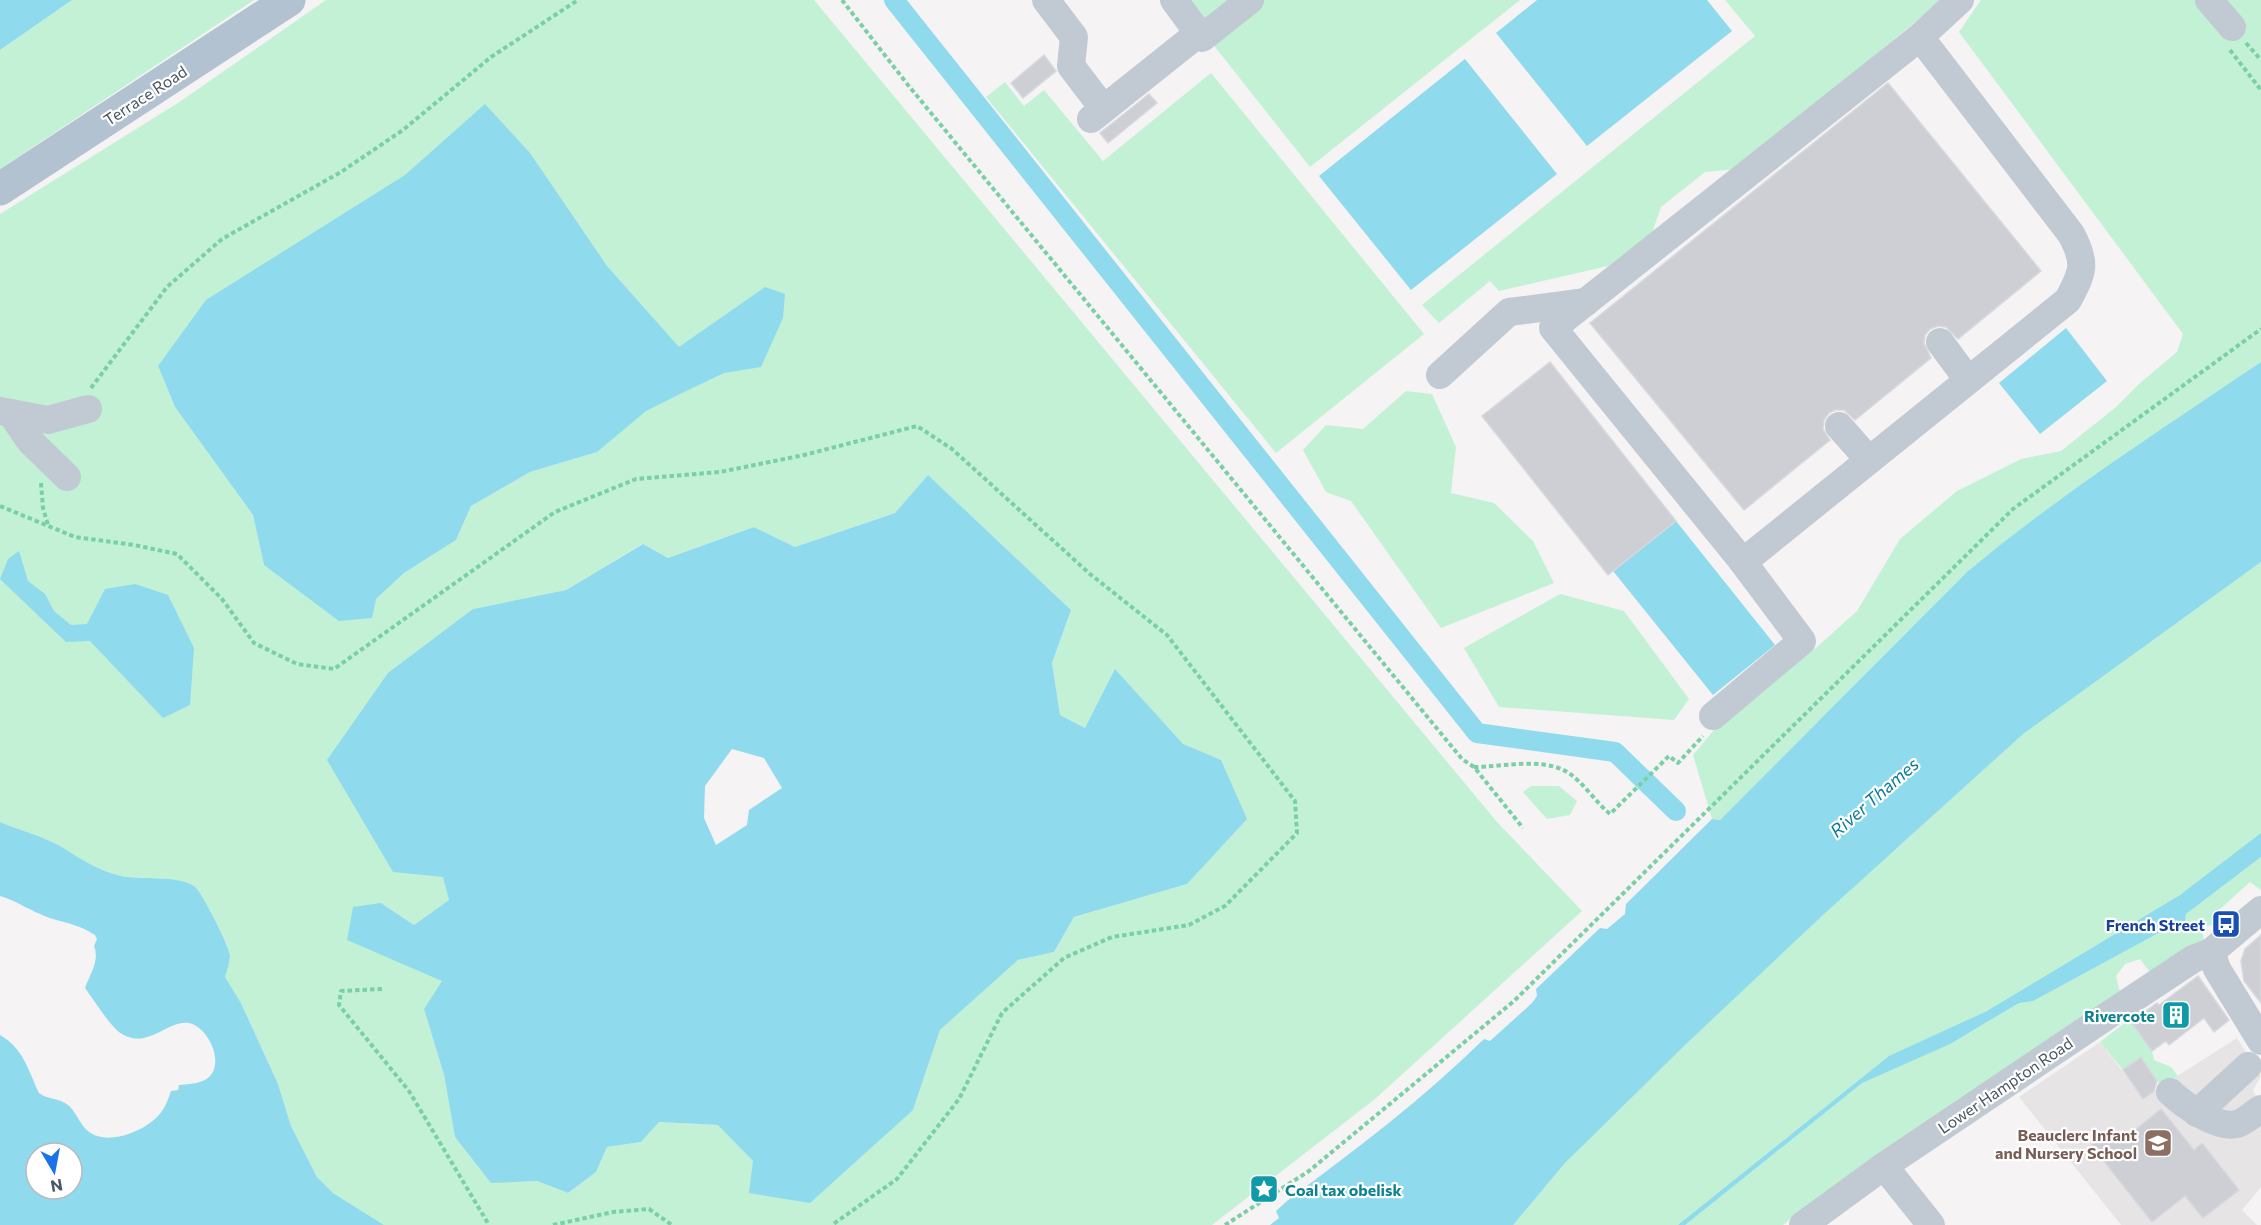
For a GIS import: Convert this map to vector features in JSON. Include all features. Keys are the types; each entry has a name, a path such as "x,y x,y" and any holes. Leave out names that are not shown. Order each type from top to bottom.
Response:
{"main road":[{"name":"Terrace Road","path":"0,189 290,0"}],"street":[{"path":"1046,0 1074,37 1071,66 1097,114 1199,33"},
{"path":"1174,0 1203,38 1250,0"},
{"path":"1713,716 1802,642 1743,562 1553,328 1920,37 1960,0"},
{"path":"2209,0 2232,27"},
{"path":"1743,562 2068,300 2080,278 2081,252 2071,234 1920,37"},
{"path":"1440,375 1509,312 1586,302"},
{"path":"1940,342 1968,380"},
{"path":"6,412 48,420 88,409"},
{"path":"6,412 30,441 67,477"},
{"path":"1839,426 1869,460"},
{"name":"Lower Hampton Road","path":"1803,1225 1884,1166 2193,959 2211,952 2261,910"},
{"path":"2211,952 2217,969 2261,1041"},
{"path":"2197,1113 2248,1066"},
{"path":"2170,1092 2182,1104 2219,1122 2236,1124 2261,1109"},
{"path":"1884,1166 1931,1225"}],"path":[{"path":"88,409 86,396 167,287 222,239 341,172 368,154 403,130 491,57 578,0"},
{"path":"842,0 915,94 1462,759 1474,767 1523,828"},
{"path":"1225,1225 1309,1171 1514,1001 2013,509 2261,329"},
{"path":"0,507 75,537 134,545 177,554 222,599 254,643 297,664 334,669 555,512 636,479 720,472 804,455 917,426 952,449 1090,574 1167,635 1295,801 1297,833 1225,906 1189,925 1112,937 1064,958 1002,1013 958,1099 897,1179 832,1225"},
{"path":"42,453 40,472 43,508 48,525"},
{"path":"1474,767 1536,764 1557,767 1574,776 1610,814 1669,756 1678,763 1711,726 1713,716"},
{"path":"382,989 340,991 339,1005 409,1091 489,1225"},
{"path":"553,1225 613,1212 649,1209 672,1225"}],"shaded area":[{"name":"Beauclerc Infant and Nursery School","path":"2237,1038 2261,1076 2253,1090 2255,1095 2261,1097 2261,1187 2242,1210 2257,1225 2121,1225 2019,1097 2100,1042 2143,1098"}],"green space":[{"path":"72,0 254,0 0,169 0,50"},
{"path":"326,0 814,0 1497,822 1582,911 1375,1099 1212,1225 384,1225 333,1193 317,1177 291,1126 278,1084 241,1003 225,977 230,955 198,890 178,880 113,874 89,864 45,839 0,822 0,214 181,101","holes":["158,366 597,452 530,472 471,506 456,540 404,573 376,599 264,565 253,515 175,407","928,475 1071,610 1052,663 1060,715 1085,728 1116,670 1183,745 1221,760 1187,884 1074,917 1054,952 1018,960 940,1030 913,1110 753,1161 719,1125 659,1122 641,1142 607,1147 596,1172 568,1193 537,1181 491,1182 455,1137 444,1075 424,1009 443,981 381,903 414,925 449,900 443,876 473,609 566,590 642,544 668,558 754,527 795,547 895,513"]},
{"path":"1178,0 1520,0 1310,167"},
{"path":"1725,0 1942,0 1736,169 1705,172 1661,207 1652,233 1608,266 1499,291 1490,281 1439,323 1422,305 1755,36"},
{"path":"1981,0 2261,0 2261,362 2038,516 1967,572 1720,820 1712,819 1693,755 1734,706 1817,647 1857,611 1900,539 1957,491 2021,459 2061,451 2115,408 2177,352 2183,334 1959,32"},
{"path":"1211,73 1424,334 1276,453 986,97 1005,82 1024,106 1044,90 1103,161"},
{"path":"1406,391 1432,394 1456,447 1451,493 1494,503 1533,541 1554,583 1441,628 1351,501 1326,492 1303,450 1326,425 1363,429"},
{"path":"2261,562 2261,850 2182,893 2088,971 2184,921 2186,914 2261,857 2261,890 2250,882 2219,910 2226,922 2202,927 2205,950 2155,979 2140,959 2125,964 2116,976 2122,993 1783,1225 1483,1225 1517,1220 1565,1163 1743,978 1906,840 2031,724 2041,720","holes":["2017,1004 1979,1027 1973,1018 1987,1011"]},
{"path":"1560,594 1624,611 1689,699 1674,720 1499,707 1464,648"},
{"path":"1531,786 1559,786 1577,801 1570,815 1547,819 1523,792"},
{"path":"2126,1022 2131,1022 2152,1051 2154,1060 2171,1067 2178,1076 2161,1086 2141,1058 2123,1070 2100,1042"}],"water":[{"path":"0,0 72,0 0,50"},
{"path":"1537,0 1707,0 1732,31 1587,146 1496,33"},
{"path":"1465,59 1557,174 1411,290 1319,176"},
{"path":"485,104 530,153 607,266 679,347 765,287 785,294 783,318 761,367 724,373 680,394 646,411 597,452 530,472 471,506 456,540 404,573 376,599 372,618 339,621 264,565 253,515 175,407 158,366 206,300 405,175"},
{"path":"2066,328 2107,381 2040,434 1999,383"},
{"name":"River Thames","path":"2261,362 2261,562 2023,734 1824,914 1685,1045 1565,1163 1513,1225 1270,1225 1279,1218 1276,1211 1287,1201 1388,1123 1484,1039 1490,1041 1532,1003 1537,996 1536,989 1600,928 1607,929 1625,914 1626,904 1712,819 1720,820 1967,572 2074,489"},
{"path":"928,475 1071,610 1052,663 1060,715 1085,728 1115,669 1183,744 1221,760 1247,819 1187,884 1074,917 1054,952 1018,960 940,1030 913,1110 810,1203 749,1193 753,1161 718,1125 659,1122 641,1142 607,1147 596,1172 568,1193 537,1181 491,1183 455,1137 444,1075 424,1009 442,981 347,940 353,907 381,903 414,925 449,900 443,877 393,872 327,760 388,673 473,609 566,590 643,544 668,558 754,527 795,547 895,513","holes":["732,749 764,758 782,788 749,810 747,825 716,845 704,818 705,786"]},
{"path":"1676,521 1775,645 1713,695 1613,571"},
{"path":"19,551 28,581 45,594 54,611 71,625 87,624 105,589 135,584 168,595 194,648 190,705 163,718 90,641 66,642 0,579 8,559"},
{"path":"0,822 53,842 89,864 113,874 178,880 194,886 208,907 225,941 230,955 225,977 241,1003 278,1084 291,1126 317,1177 333,1193 384,1225 0,1225 0,1035 20,1053 39,1093 65,1103 72,1108 88,1131 105,1138 125,1135 153,1121 166,1104 171,1091 178,1090 179,1085 207,1079 214,1070 215,1062 215,1054 208,1038 196,1026 189,1023 181,1023 148,1037 129,1037 119,1032 85,988 96,957 94,946 97,939 95,935 77,926 41,915 0,896"},
{"path":"2261,833 2261,857 2186,914 2185,921 2181,924 2177,923 2033,1001 2019,1003 1950,1044 1862,1083 1685,1225 1678,1225 1889,1056 1987,1011 2180,895"}],"building":[{"path":"1044,55 1056,71 1023,98 1011,83"},
{"path":"1888,83 2041,271 1958,339 1946,327 1938,326 1930,329 1925,335 1924,343 1931,358 1855,420 1844,410 1829,413 1824,420 1823,429 1830,440 1744,510 1590,323"},
{"path":"1149,94 1157,103 1108,143 1100,133"},
{"path":"1550,362 1676,521 1608,575 1482,416"},
{"path":"2261,935 2261,1003 2244,981 2241,961 2245,949"},
{"path":"2198,976 2229,1020 2214,1032 2204,1018 2169,1045 2166,1041 2152,1051 2131,1022 2157,1003 2159,1005"},
{"path":"2141,1057 2157,1081 2154,1091 2143,1099 2123,1070"},
{"path":"2161,1109 2194,1150 2202,1143 2239,1190 2203,1218 2185,1196 2152,1222 2091,1145 2109,1131 2119,1143"}],"waterway":[{"path":"894,0 1477,733 1615,752 1676,811"}],"place":[{"name":"French Street","path":"2226,924"},
{"name":"Rivercote","path":"2176,1015"},
{"name":"Beauclerc Infant and Nursery School","path":"2158,1143"},
{"name":"Coal tax obelisk","path":"1264,1189"}]}
